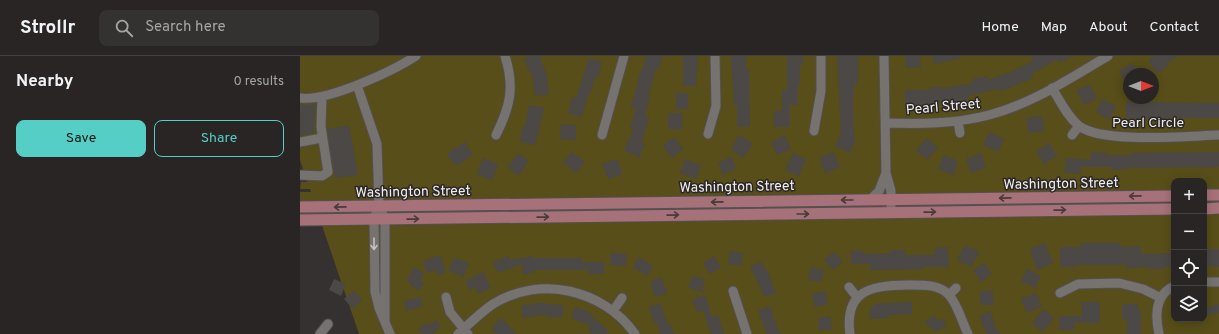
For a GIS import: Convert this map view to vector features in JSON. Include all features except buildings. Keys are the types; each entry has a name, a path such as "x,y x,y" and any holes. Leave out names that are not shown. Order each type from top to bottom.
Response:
{"main road":[{"path":"1207,196 1219,195"},
{"name":"Washington Street","path":"300,207 1171,196"},
{"path":"1207,209 1219,208"},
{"name":"Washington Street","path":"300,220 1171,209"}],"street":[{"path":"300,98 322,97 357,85 400,66 416,56"},
{"path":"496,135 506,115 509,101 510,74 505,56"},
{"path":"602,135 624,56"},
{"path":"708,134 716,106 715,56"},
{"path":"814,131 821,91 821,56"},
{"path":"884,56 886,173 890,187 891,213"},
{"name":"Pearl Street","path":"886,123 958,121 1004,111 1052,88 1108,56"},
{"path":"357,85 377,144 379,219 375,292 379,308 390,334"},
{"name":"Pearl Circle","path":"1052,88 1069,115 1079,126 1092,133 1114,136 1219,135"},
{"path":"300,175 322,176 328,172 322,138 322,97"},
{"path":"958,121 960,133"},
{"path":"1072,135 1079,126"},
{"path":"300,142 322,138"},
{"path":"870,200 879,191 886,173"},
{"path":"1207,282 1219,282"},
{"path":"1060,293 1078,284 1119,283 1143,289 1161,298"},
{"path":"850,334 849,314 857,297 865,291 879,286 900,285 931,286 940,289 949,295 968,334"},
{"path":"849,287 857,297"},
{"path":"949,295 956,288"},
{"path":"1160,334 1156,312 1161,298 1171,288"},
{"path":"446,297 450,312 463,332 493,304 515,294 532,289 569,291 585,295 613,311 635,334"},
{"path":"733,291 747,334"},
{"path":"613,311 622,298"},
{"path":"320,334 328,324"}],"shaded area":[{"path":"300,56 1219,56 1219,334 359,334 314,202 300,202 300,192 311,192 310,189 300,189 301,182 307,182 300,160"}]}
